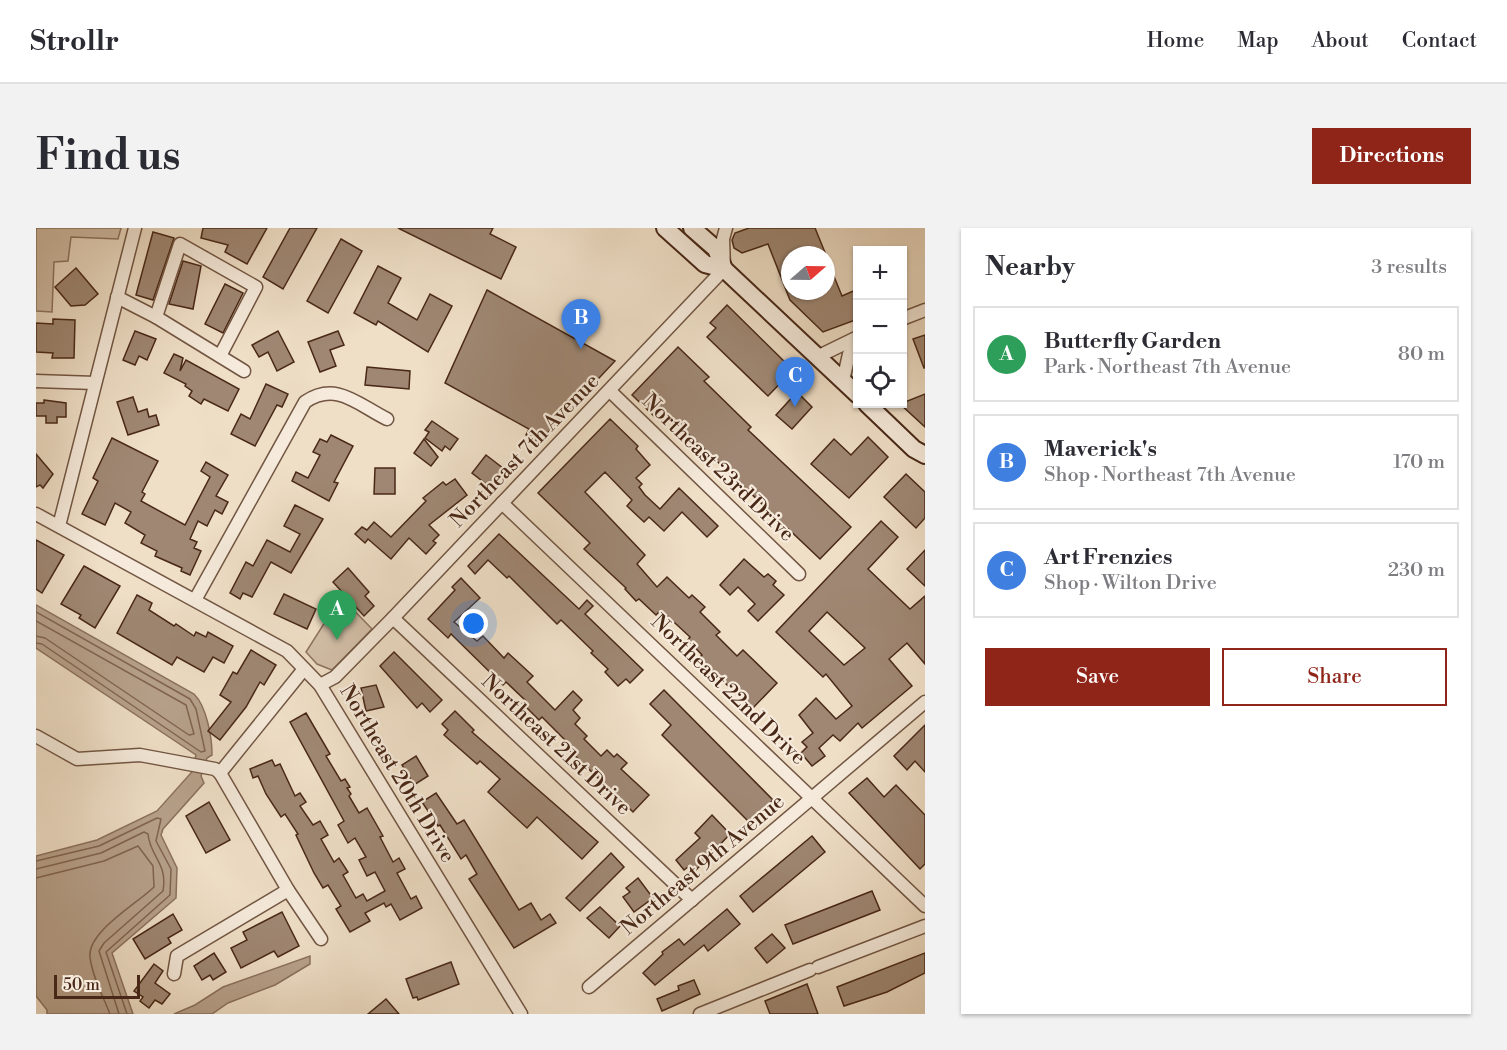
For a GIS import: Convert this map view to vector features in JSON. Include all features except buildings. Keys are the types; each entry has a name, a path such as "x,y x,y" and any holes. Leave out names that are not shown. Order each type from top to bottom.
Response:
{"main road":[{"path":"665,228 705,264 724,269"},
{"path":"692,228 716,249 724,269 853,390"},
{"path":"871,408 920,452 925,468"}],"street":[{"path":"59,526 135,228"},
{"path":"724,269 723,239 726,228"},
{"path":"156,318 180,244 256,287 220,356"},
{"name":"Northeast 7th Avenue","path":"320,685 335,677 393,618 724,269"},
{"path":"117,297 244,371"},
{"path":"907,317 925,310"},
{"path":"817,357 836,345 853,339"},
{"path":"843,381 849,354 853,349"},
{"path":"36,381 95,382"},
{"path":"195,600 304,402 318,393 334,391 387,419"},
{"name":"Northeast 23rd Drive","path":"609,391 799,574"},
{"name":"Northeast 22nd Drive","path":"502,503 925,906"},
{"name":"Northeast 20th Drive","path":"36,514 287,651 320,685 521,1014"},
{"name":"Northeast 21st Drive","path":"393,618 692,900"},
{"path":"220,773 304,669"},
{"name":"Northeast 9th Avenue","path":"589,987 925,702"},
{"path":"36,736 77,759 140,755 214,769 220,773 288,890 321,939"},
{"path":"174,974 177,956 288,890"},
{"path":"700,1014 925,926"}],"shaded area":[{"path":"36,228 121,228 118,239 71,237 68,261 54,262 52,312 36,311"},
{"path":"341,597 372,629 332,670 317,664 306,652"}],"water":[{"path":"36,605 194,694 199,700 208,723 212,755 207,758 201,776 204,783 163,829 161,835 177,868 176,898 112,953 133,1014 47,1014 47,1010 36,996 36,856 97,840 157,811 191,773 196,755 36,648"},
{"path":"310,956 310,964 275,985 228,1003 212,1014 174,1014 195,1005 223,987"}],"place":[{"name":"Maverick's","path":"581,349"},
{"name":"Art Frenzies","path":"795,407"},
{"name":"Butterfly Garden","path":"337,640"}]}
